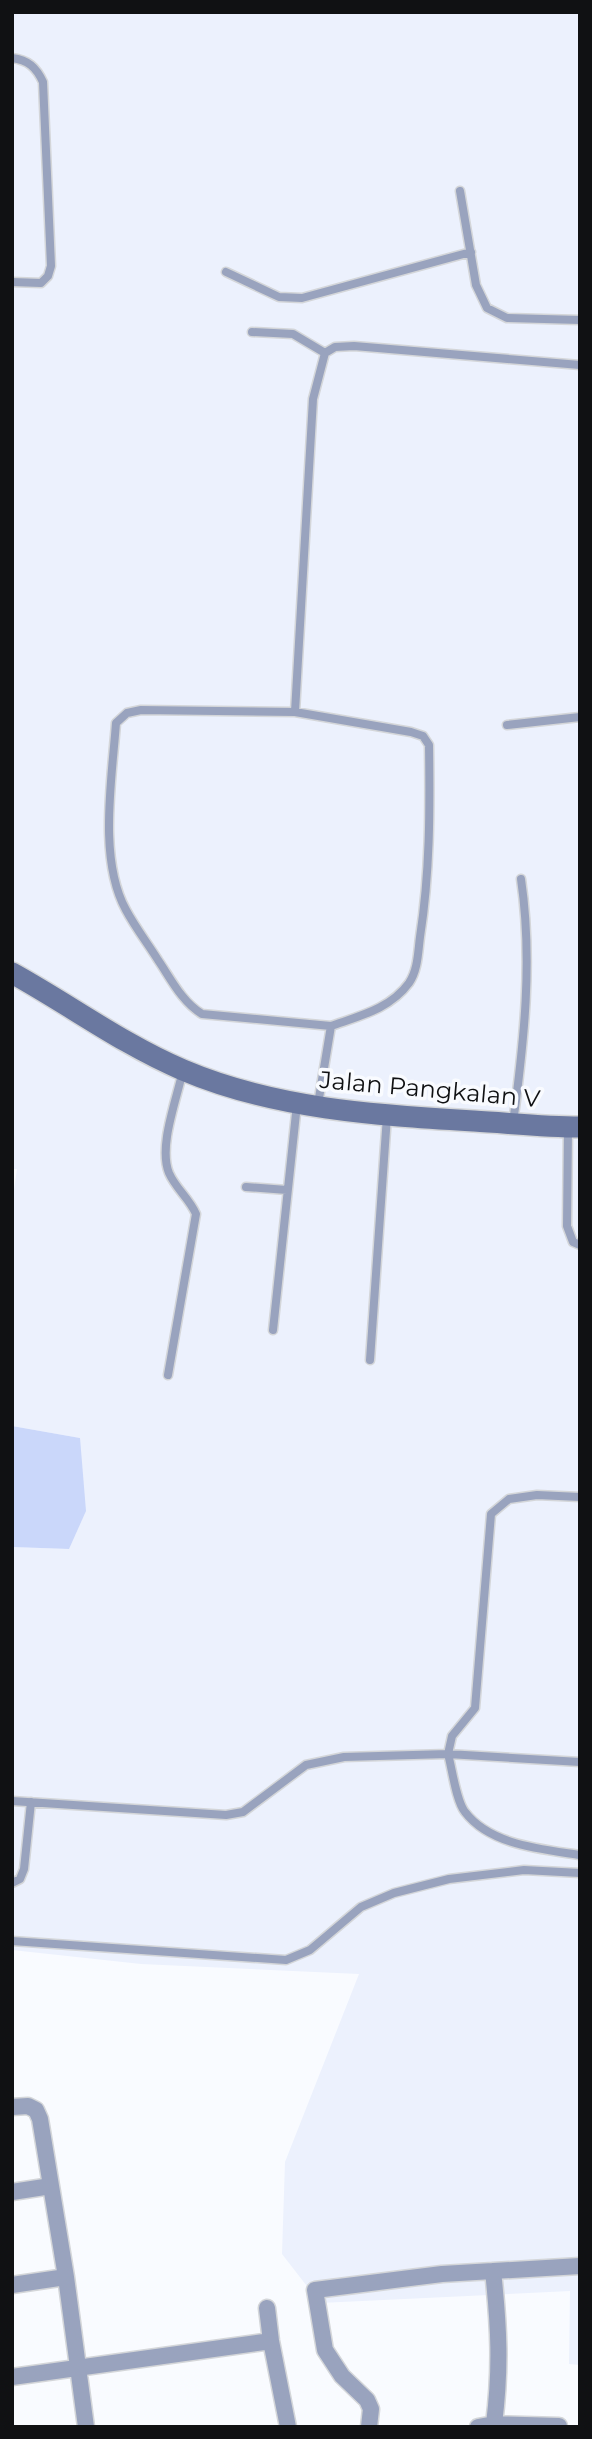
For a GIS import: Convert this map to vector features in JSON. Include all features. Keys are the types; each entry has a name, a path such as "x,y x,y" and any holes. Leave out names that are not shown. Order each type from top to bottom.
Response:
{"street":[{"name":"Jalan Pangkalan V","path":"12,973 125,1042 183,1070 238,1090 307,1106 387,1116 574,1127"},
{"path":"12,2107 28,2106 36,2110 42,2129 66,2277 86,2427"},
{"path":"12,2192 51,2186"},
{"path":"369,2427 371,2409 367,2400 342,2376 325,2350 315,2290 493,2271 580,2266"},
{"path":"493,2271 500,2339 499,2382 486,2426 559,2426"},
{"path":"12,2285 66,2277"},
{"path":"267,2308 288,2427"},
{"path":"12,2377 271,2341"}],"lane":[{"path":"12,58 23,60 37,69 43,82 51,266 48,276 41,283 12,282"},
{"path":"460,191 476,285 487,308 507,318 580,320"},
{"path":"226,272 279,297 302,298 471,252"},
{"path":"252,331 293,334 326,353"},
{"path":"295,712 313,398 326,353 335,347 354,346 580,365"},
{"path":"157,710 295,712 423,736 429,745 429,848 426,896 415,971 409,983 383,1006 331,1026 202,1014 192,1008 125,909 117,889 111,860 112,778 116,723 120,717 127,713 157,710"},
{"path":"507,725 580,717"},
{"path":"513,1123 525,1013 528,947 522,879"},
{"path":"273,1330 287,1190 307,1106 331,1026"},
{"path":"168,1375 197,1214 191,1200 175,1184 164,1154 183,1070"},
{"path":"370,1360 387,1116"},
{"path":"574,1127 567,1226 573,1242 580,1245"},
{"path":"246,1187 287,1190"},
{"path":"580,1497 537,1495 509,1499 491,1514 475,1708 452,1736 448,1754 463,1810 488,1833 537,1849 580,1855"},
{"path":"12,1801 226,1815 243,1812 306,1765 344,1757 448,1754 580,1762"},
{"path":"12,1883 20,1880 23,1875 31,1802"},
{"path":"12,1941 286,1960 310,1950 361,1907 394,1893 449,1879 524,1870 580,1873"}],"shaded area":[{"path":"12,12 580,12 580,2365 569,2364 570,2291 320,2303 282,2254 285,2162 359,1974 141,1964 12,1950 12,1547 69,1549 80,1438 12,1426 12,1203 17,1169 12,1169"},
{"path":"12,1426 80,1438 86,1511 69,1549 12,1547"}]}
